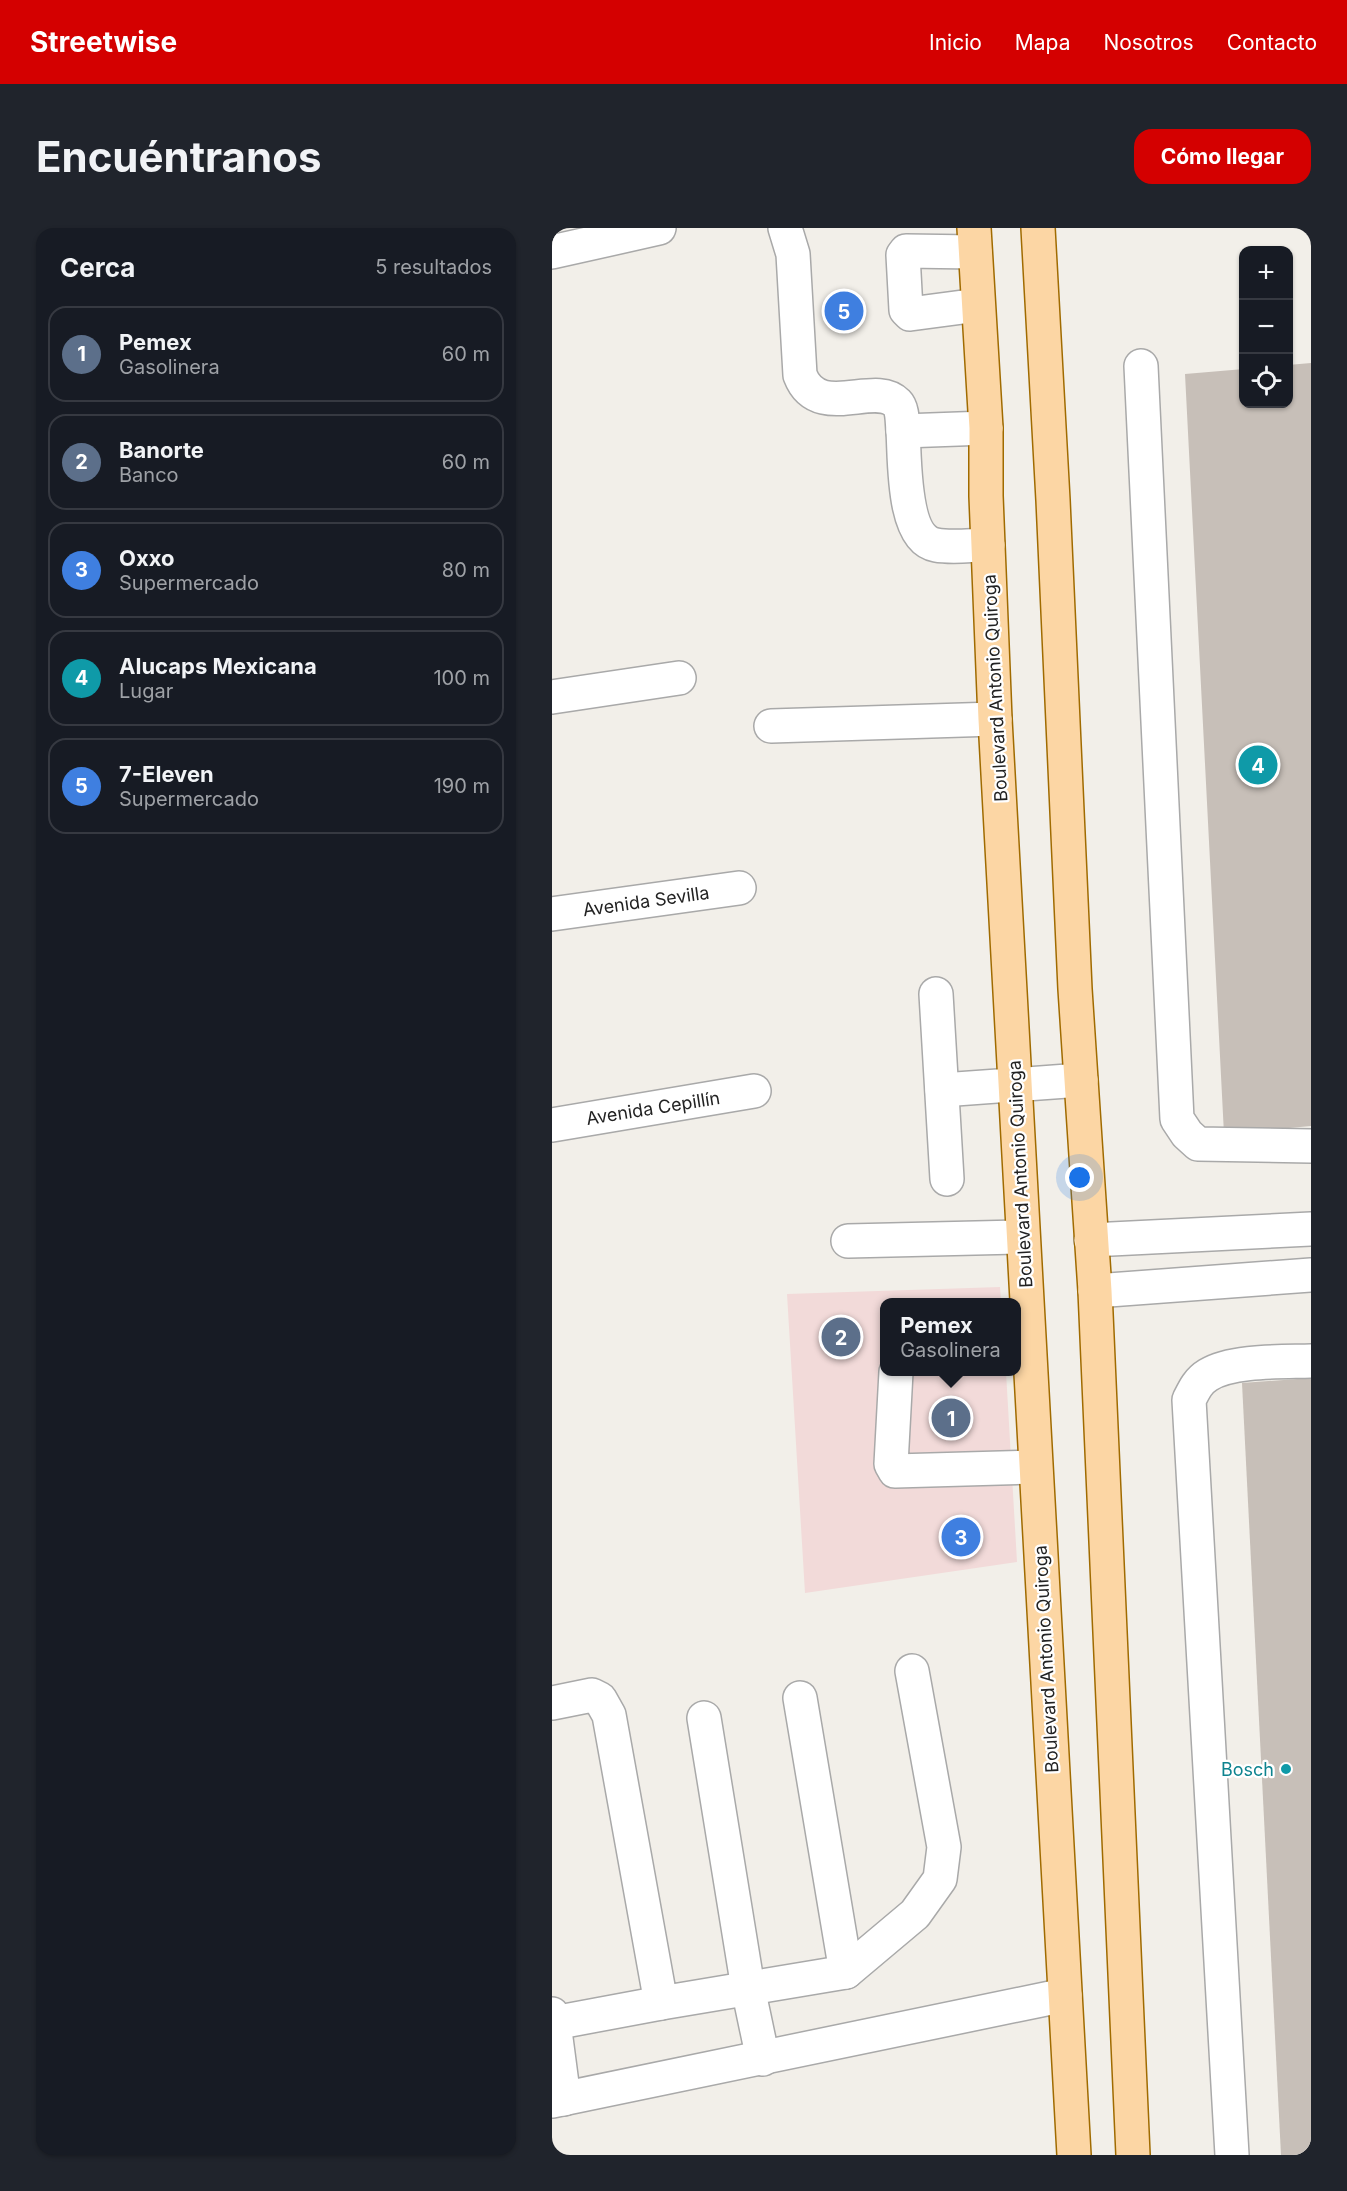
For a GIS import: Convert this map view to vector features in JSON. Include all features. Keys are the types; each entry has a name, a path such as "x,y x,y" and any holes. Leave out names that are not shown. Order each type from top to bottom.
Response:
{"main road":[{"path":"1038,228 1081,1080 1095,1291 1133,2155"},
{"name":"Boulevard Antonio Quiroga","path":"974,240 986,428 995,719 1022,1237 1023,1345 1035,1467 1074,2155"}],"street":[{"path":"552,252 659,228"},
{"path":"785,228 793,254 800,375 805,388 815,397 885,398 896,402 901,409 911,518 920,537 935,545 988,545"},
{"path":"974,240 906,251 903,255 903,266 906,310 910,314 978,304"},
{"path":"1142,366 1177,1119 1187,1134 1198,1144 1311,1146"},
{"path":"903,431 986,428"},
{"path":"552,697 679,678"},
{"path":"771,726 995,719"},
{"name":"Avenida Sevilla","path":"552,914 740,888"},
{"path":"936,994 947,1179"},
{"path":"942,1090 1081,1080"},
{"name":"Avenida Cepillín","path":"552,1125 754,1091"},
{"path":"1091,1240 1311,1229"},
{"path":"848,1241 1022,1237"},
{"path":"1095,1291 1311,1275"},
{"path":"1232,2155 1189,1400 1196,1385 1209,1374 1228,1368 1311,1361"},
{"path":"896,1376 891,1464 895,1471 1035,1467"},
{"path":"912,1671 944,1847 940,1879 915,1914 846,1972 553,2019 558,2100 1065,1995"},
{"path":"552,1702 592,1695 600,1699 609,1715 661,2003"},
{"path":"800,1698 846,1972"},
{"path":"704,1718 748,1988 763,2059"}],"shaded area":[{"path":"1000,1287 1001,1298 880,1298 880,1376 1006,1376 1017,1562 805,1593 787,1294"}],"building":[{"path":"1311,363 1311,1126 1224,1134 1185,374 1239,369 1239,408 1293,408 1293,365"},
{"name":"Bosch","path":"1311,1378 1311,2155 1281,2155 1242,1383"}],"place":[{"name":"7-Eleven","path":"844,311"},
{"name":"Alucaps Mexicana","path":"1258,765"},
{"name":"Banorte","path":"841,1337"},
{"name":"Pemex","path":"951,1418"},
{"name":"Oxxo","path":"961,1537"},
{"name":"Bosch","path":"1286,1769"}]}
